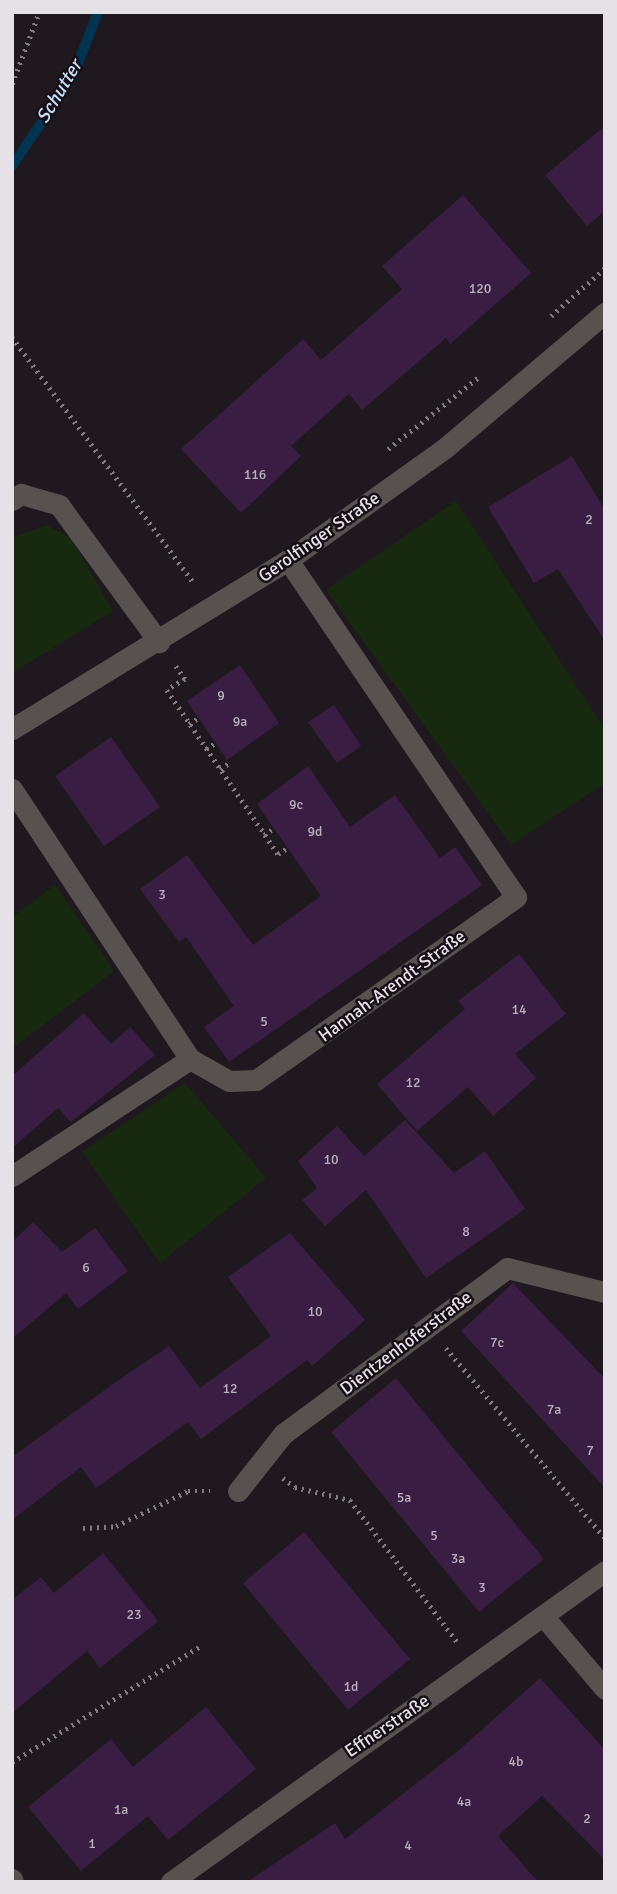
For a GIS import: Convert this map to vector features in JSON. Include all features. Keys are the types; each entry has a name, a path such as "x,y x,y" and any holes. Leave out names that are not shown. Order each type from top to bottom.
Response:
{"street":[{"name":"Gerolfinger Straße","path":"12,729 159,642 288,560 444,448 601,324"},
{"path":"12,499 21,494 58,505 159,642"},
{"name":"Hannah-Arendt-Straße","path":"12,789 191,1059 229,1081 256,1080 516,897 288,560"},
{"path":"12,1175 191,1059"},
{"name":"Dientzenhoferstraße","path":"238,1491 283,1434 507,1268 605,1292"},
{"name":"Effnerstraße","path":"171,1882 605,1571"},
{"path":"544,1617 605,1689"}],"path":[{"path":"12,85 39,12"},
{"path":"545,322 605,268"},
{"path":"12,337 197,587"},
{"path":"385,451 482,374"},
{"path":"186,594 208,580"},
{"path":"176,666 185,679 167,691 278,855 287,848"},
{"path":"189,724 198,718"},
{"path":"206,749 215,743"},
{"path":"220,769 229,763"},
{"path":"264,835 274,828"},
{"path":"428,1327 605,1538"},
{"path":"261,1461 295,1488 350,1500 475,1665"},
{"path":"83,1528 117,1526 188,1491 238,1491"},
{"path":"12,1762 202,1645"}],"green space":[{"path":"456,501 605,730 605,783 511,845 326,590"},
{"path":"46,525 70,537 113,611 12,673 12,538"},
{"path":"55,885 114,971 12,1049 12,917"},
{"path":"185,1083 266,1178 160,1263 82,1152"}],"building":[{"path":"605,126 605,211 587,226 545,175"},
{"path":"463,195 531,273 450,344 446,338 362,410 349,394 291,446 301,456 241,513 181,449 303,339 321,360 402,289 382,266"},
{"path":"572,456 605,510 605,641 558,569 534,583 488,507"},
{"path":"240,665 279,723 227,760 187,701"},
{"path":"334,705 361,746 337,763 308,722"},
{"path":"111,737 160,807 104,846 55,776"},
{"path":"308,766 350,827 395,795 440,858 455,847 482,885 229,1062 204,1027 234,1006 186,937 179,942 140,889 187,855 253,945 321,896 257,804"},
{"path":"519,954 566,1014 515,1054 536,1078 493,1116 468,1087 417,1131 377,1084 465,1009 458,1001"},
{"path":"84,1013 111,1044 130,1027 155,1055 71,1122 58,1108 12,1148 12,1076"},
{"path":"405,1120 454,1173 485,1151 525,1209 426,1278 366,1190 325,1226 302,1200 317,1188 298,1161 337,1126 364,1156"},
{"path":"33,1222 62,1252 95,1228 128,1271 78,1309 66,1293 12,1339 12,1242"},
{"path":"290,1233 365,1320 312,1366 307,1360 201,1439 188,1422 96,1488 81,1467 12,1520 12,1457 120,1379 169,1346 200,1388 271,1336 228,1277"},
{"path":"513,1283 605,1379 605,1488 461,1331"},
{"path":"396,1378 544,1559 479,1612 331,1432"},
{"path":"304,1532 410,1659 348,1710 243,1583"},
{"path":"103,1553 158,1621 100,1668 87,1651 12,1713 12,1600 41,1577 54,1593"},
{"path":"540,1678 605,1750 605,1860 542,1796 498,1836 538,1882 247,1882 335,1823 345,1839 459,1750"},
{"path":"206,1707 256,1769 168,1840 148,1816 81,1871 28,1807 111,1739 133,1767"}],"waterway":[{"name":"Schutter","path":"12,166 73,76 98,12"}]}
